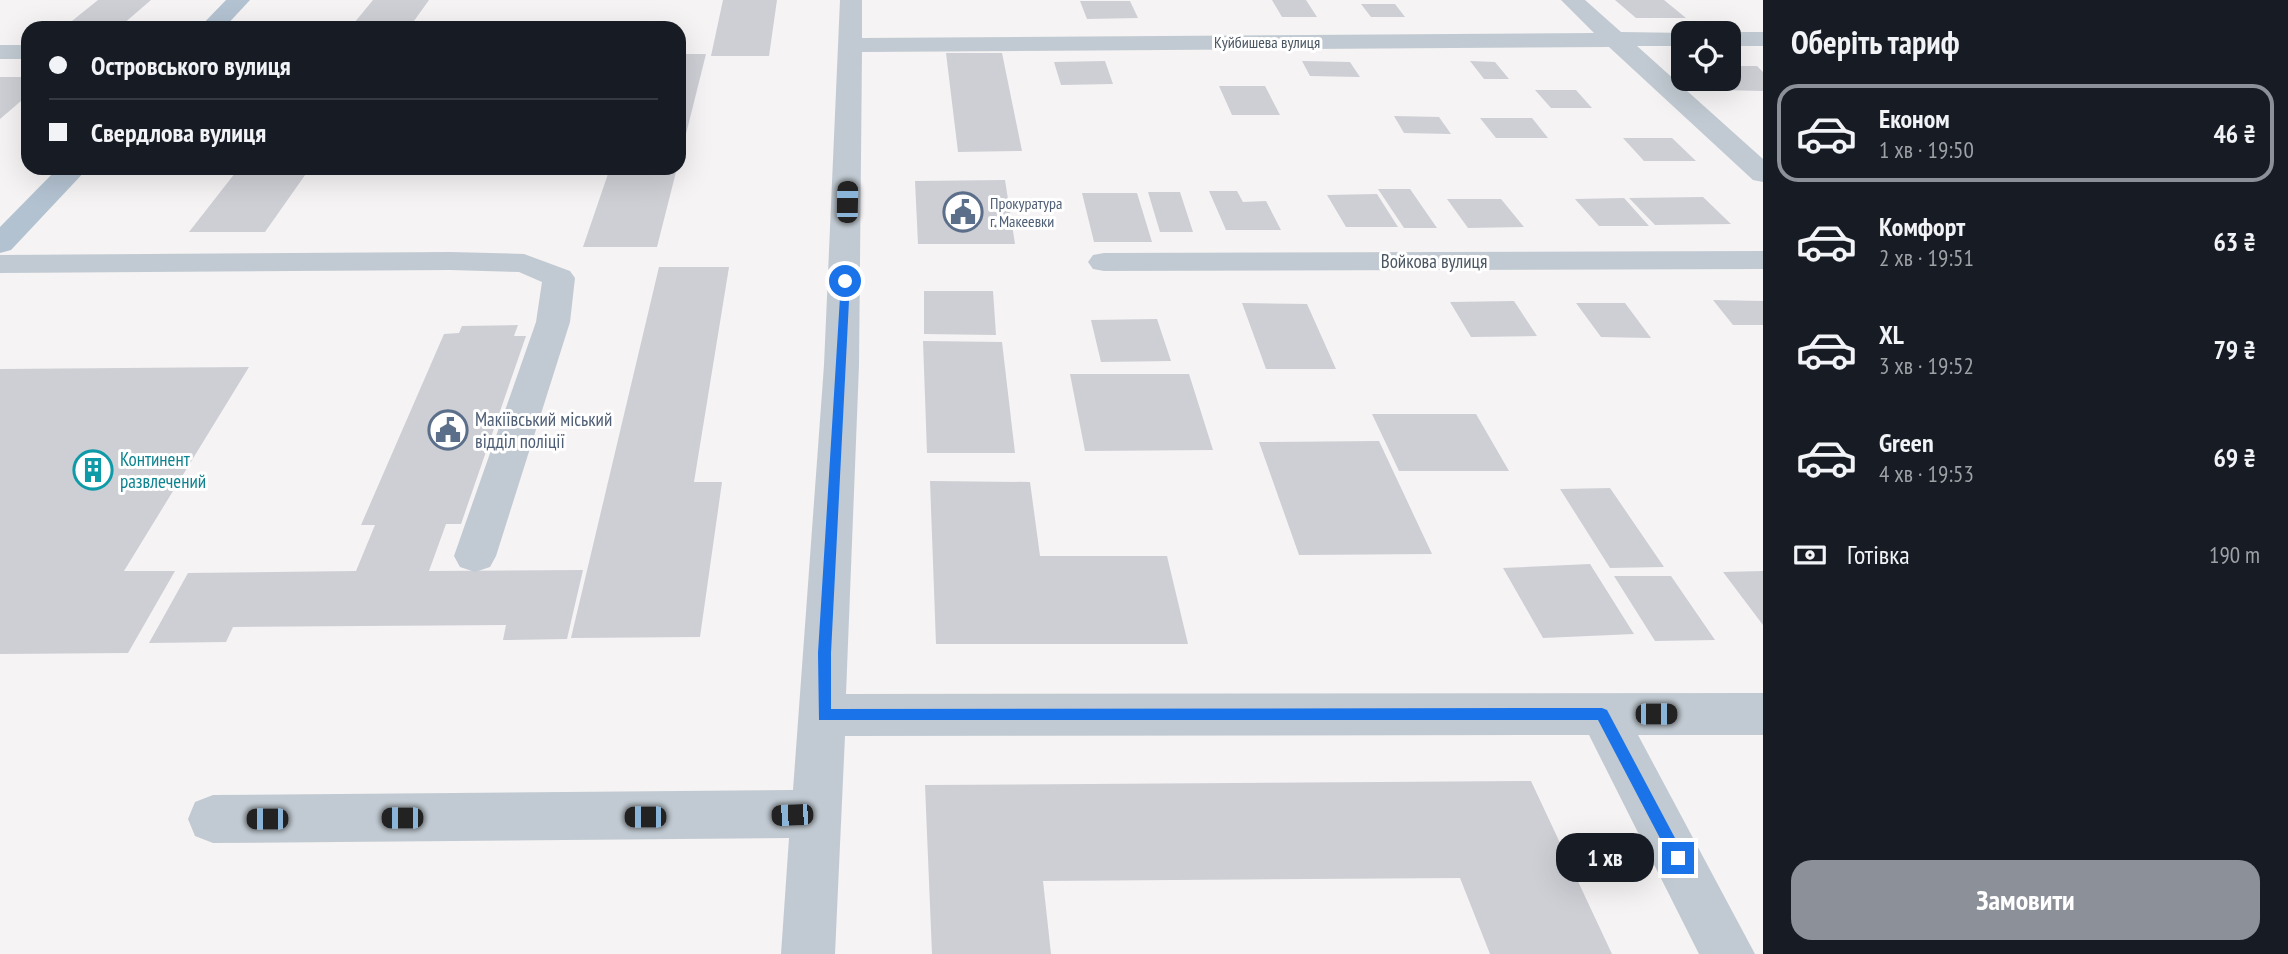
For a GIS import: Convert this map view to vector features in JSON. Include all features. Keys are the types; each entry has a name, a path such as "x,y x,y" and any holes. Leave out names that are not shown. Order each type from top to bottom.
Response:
{"main road":[{"path":"218,21 239,0"},
{"path":"0,244 67,175"}],"street":[{"path":"808,954 824,715 845,281 851,0"},
{"path":"1572,0 1763,174"},
{"path":"1741,39 1763,39"},
{"name":"Куйбишева вулиця","path":"850,45 1671,40"},
{"path":"0,52 21,52"},
{"name":"Войкова вулиця","path":"1104,262 1763,260"},
{"path":"0,264 450,261 524,263 559,278 554,322 475,556"},
{"path":"1602,714 1728,954"},
{"path":"824,715 1763,714"},
{"path":"213,819 816,814"}],"building":[{"path":"98,0 151,0 127,21 72,21"},
{"path":"373,0 429,0 414,21 356,21"},
{"path":"723,0 777,0 769,56 711,56"},
{"path":"1272,0 1306,0 1317,17 1282,17"},
{"path":"1615,0 1664,0 1686,18 1636,18"},
{"path":"1080,1 1130,1 1138,18 1087,19"},
{"path":"1361,4 1395,4 1405,17 1371,17"},
{"path":"946,53 1002,53 1022,151 958,152"},
{"path":"686,54 706,54 686,134"},
{"path":"1105,61 1113,84 1061,85 1054,62"},
{"path":"1302,61 1350,62 1360,77 1310,76"},
{"path":"1470,61 1495,62 1509,79 1484,79"},
{"path":"1741,66 1757,66 1763,72 1763,91 1741,90"},
{"path":"0,77 21,77 21,101 0,119"},
{"path":"1219,86 1265,86 1280,115 1232,115"},
{"path":"1535,90 1576,90 1592,108 1551,108"},
{"path":"1394,116 1439,117 1451,134 1404,133"},
{"path":"1480,118 1532,118 1548,138 1496,138"},
{"path":"1623,138 1672,138 1696,161 1644,161"},
{"path":"234,175 305,175 265,232 189,232"},
{"path":"608,175 675,175 657,247 583,247"},
{"name":"Прокуратура г. Макеевки","path":"1005,180 1015,244 918,244 915,181"},
{"path":"1378,189 1410,189 1437,228 1404,228"},
{"path":"1209,191 1237,191 1243,202 1266,201 1281,230 1226,230"},
{"path":"1148,192 1180,192 1193,232 1160,232"},
{"path":"1082,193 1137,193 1152,242 1094,242"},
{"path":"1377,194 1398,227 1346,227 1327,195"},
{"path":"1703,197 1731,224 1655,225 1629,198"},
{"path":"1624,198 1649,226 1599,226 1575,199"},
{"path":"1447,199 1501,199 1524,227 1468,228"},
{"path":"659,267 729,267 694,482 722,482 700,637 571,638"},
{"path":"924,291 993,291 996,335 924,334"},
{"path":"1713,300 1763,301 1763,325 1733,325"},
{"path":"1514,301 1537,336 1471,337 1450,302"},
{"path":"1242,303 1307,304 1336,369 1266,369"},
{"path":"1576,303 1625,303 1651,338 1601,337"},
{"path":"1157,319 1171,361 1101,362 1091,320"},
{"name":"Макіївський міський відділ поліції","path":"518,325 514,336 526,336 461,524 446,524 429,571 583,570 567,639 503,640 506,625 233,627 226,642 149,643 188,573 356,571 375,525 361,525 444,334 459,333 462,326"},
{"path":"923,341 1002,342 1015,453 927,453"},
{"name":"Континент развлечений","path":"249,367 124,571 175,571 128,653 0,654 0,369"},
{"path":"1070,374 1189,374 1213,450 1085,451"},
{"path":"1372,414 1476,414 1509,471 1399,471"},
{"path":"1379,441 1432,554 1299,555 1259,442"},
{"path":"930,481 1030,482 1040,556 1167,556 1188,644 936,644"},
{"path":"1610,488 1664,567 1610,568 1560,489"},
{"path":"1590,564 1634,634 1543,638 1503,568"},
{"path":"1763,571 1763,625 1723,572"},
{"path":"1614,576 1671,576 1715,640 1655,641"},
{"path":"1531,781 1612,954 1490,954 1460,878 1043,881 1051,954 932,954 925,785"}],"place":[{"name":"Прокуратура г. Макеевки","path":"963,212"},
{"name":"Макіївський міський відділ поліції","path":"448,430"},
{"name":"Континент развлечений","path":"93,470"}],"route":[{"path":"845,281 824,715 1602,714 1678,858"}]}
